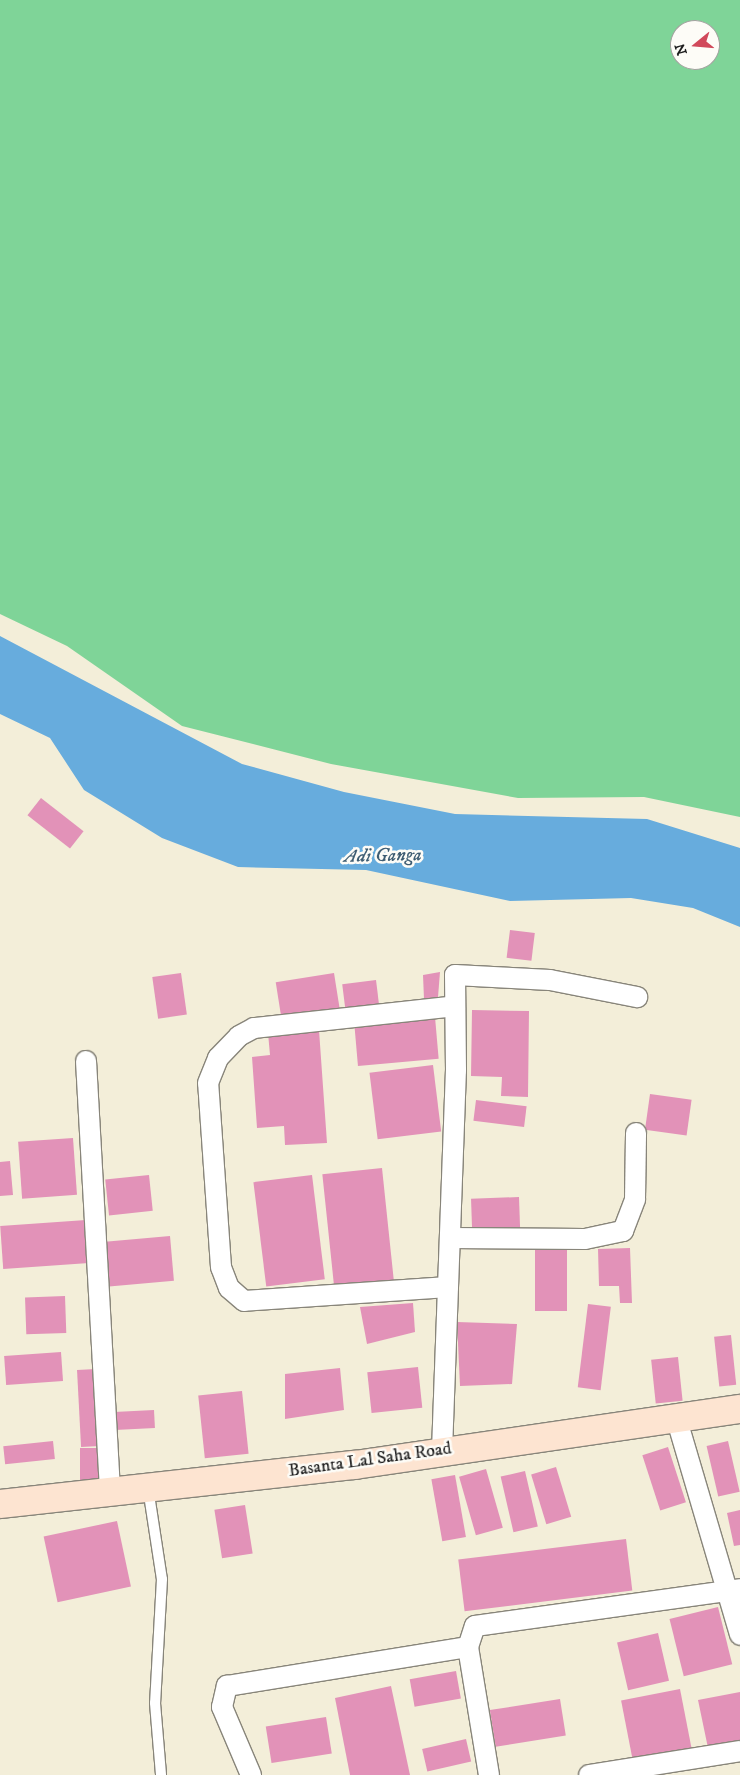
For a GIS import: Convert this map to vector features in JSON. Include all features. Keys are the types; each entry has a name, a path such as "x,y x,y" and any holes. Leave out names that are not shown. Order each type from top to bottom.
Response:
{"main road":[{"name":"Basanta Lal Saha Road","path":"0,1504 442,1451 740,1408"}],"street":[{"path":"442,1451 450,1238 455,975 550,980 638,997"},
{"path":"448,1287 244,1301 230,1288 221,1266 208,1083 218,1058 239,1036 254,1028 455,1006"},
{"path":"86,1061 110,1490"},
{"path":"450,1238 585,1239 623,1231 635,1199 636,1133"},
{"path":"676,1417 732,1590 740,1635"},
{"path":"488,1775 468,1647 475,1626 732,1590"},
{"path":"251,1775 222,1707 227,1686 468,1647"},
{"path":"589,1775 740,1750"}],"lane":[{"path":"148,1487 162,1579 155,1703 161,1775"}],"green space":[{"path":"0,0 740,0 740,817 644,797 518,798 331,764 182,726 67,646 0,614"}],"water":[{"name":"Adi Ganga","path":"0,636 242,764 344,792 455,814 647,819 740,848 740,927 693,908 631,898 510,901 366,870 238,867 162,838 84,790 50,738 0,714"}],"building":[{"path":"41,798 84,831 70,849 27,815"},
{"path":"510,930 535,933 531,961 507,958"},
{"path":"440,972 438,997 424,999 423,975"},
{"path":"181,973 187,1015 158,1019 152,977"},
{"path":"334,973 340,1009 281,1018 276,982"},
{"path":"376,980 379,1004 345,1008 342,984"},
{"path":"472,1010 529,1011 528,1097 501,1096 502,1077 471,1076"},
{"path":"435,1017 439,1059 358,1066 354,1024"},
{"path":"319,1030 327,1143 285,1145 284,1126 257,1128 252,1057 270,1055 268,1033"},
{"path":"433,1065 441,1132 378,1139 369,1073"},
{"path":"650,1094 692,1100 687,1135 645,1130"},
{"path":"476,1100 527,1106 524,1127 473,1121"},
{"path":"73,1138 77,1195 22,1199 18,1142"},
{"path":"10,1161 13,1195 0,1196 0,1162"},
{"path":"382,1168 394,1281 334,1288 322,1174"},
{"path":"149,1175 153,1211 109,1215 105,1180"},
{"path":"312,1175 325,1279 266,1286 253,1182"},
{"path":"519,1197 520,1233 472,1235 471,1199"},
{"path":"86,1220 89,1263 3,1269 0,1226"},
{"path":"170,1236 174,1281 109,1286 105,1242"},
{"path":"630,1248 632,1303 620,1303 619,1286 599,1286 598,1249"},
{"path":"535,1250 567,1250 567,1311 535,1311"},
{"path":"65,1296 66,1333 26,1334 25,1297"},
{"path":"413,1303 415,1332 367,1344 360,1307"},
{"path":"588,1304 611,1307 601,1390 578,1387"},
{"path":"457,1322 517,1324 512,1384 460,1386"},
{"path":"731,1335 736,1385 719,1387 714,1337"},
{"path":"61,1352 63,1381 6,1385 4,1356"},
{"path":"678,1357 683,1401 656,1404 651,1360"},
{"path":"418,1367 422,1408 372,1413 367,1372"},
{"path":"340,1368 344,1410 285,1419 285,1374"},
{"path":"96,1369 100,1446 81,1447 77,1370"},
{"path":"242,1391 249,1454 205,1458 198,1396"},
{"path":"154,1410 155,1428 110,1430 109,1412"},
{"path":"53,1441 55,1459 5,1464 3,1446"},
{"path":"728,1441 740,1492 718,1497 707,1446"},
{"path":"668,1447 686,1502 660,1511 642,1455"},
{"path":"80,1448 99,1448 99,1485 80,1485"},
{"path":"556,1467 571,1517 546,1524 531,1475"},
{"path":"486,1469 503,1528 476,1535 459,1477"},
{"path":"525,1471 538,1527 513,1532 501,1477"},
{"path":"455,1475 466,1537 442,1541 431,1479"},
{"path":"245,1505 253,1553 222,1558 214,1510"},
{"path":"740,1510 740,1545 734,1546 727,1513"},
{"path":"117,1521 131,1587 58,1602 44,1537"},
{"path":"626,1539 632,1591 465,1611 458,1560"},
{"path":"718,1607 732,1664 684,1676 669,1619"},
{"path":"658,1633 669,1681 628,1690 617,1642"},
{"path":"456,1671 461,1699 415,1707 410,1679"},
{"path":"391,1686 410,1775 350,1775 335,1698"},
{"path":"680,1689 692,1750 633,1761 621,1700"},
{"path":"740,1692 740,1741 708,1748 698,1700"},
{"path":"560,1699 566,1736 496,1747 490,1710"},
{"path":"326,1717 332,1754 272,1763 266,1727"},
{"path":"466,1739 471,1761 427,1772 422,1749"}]}
